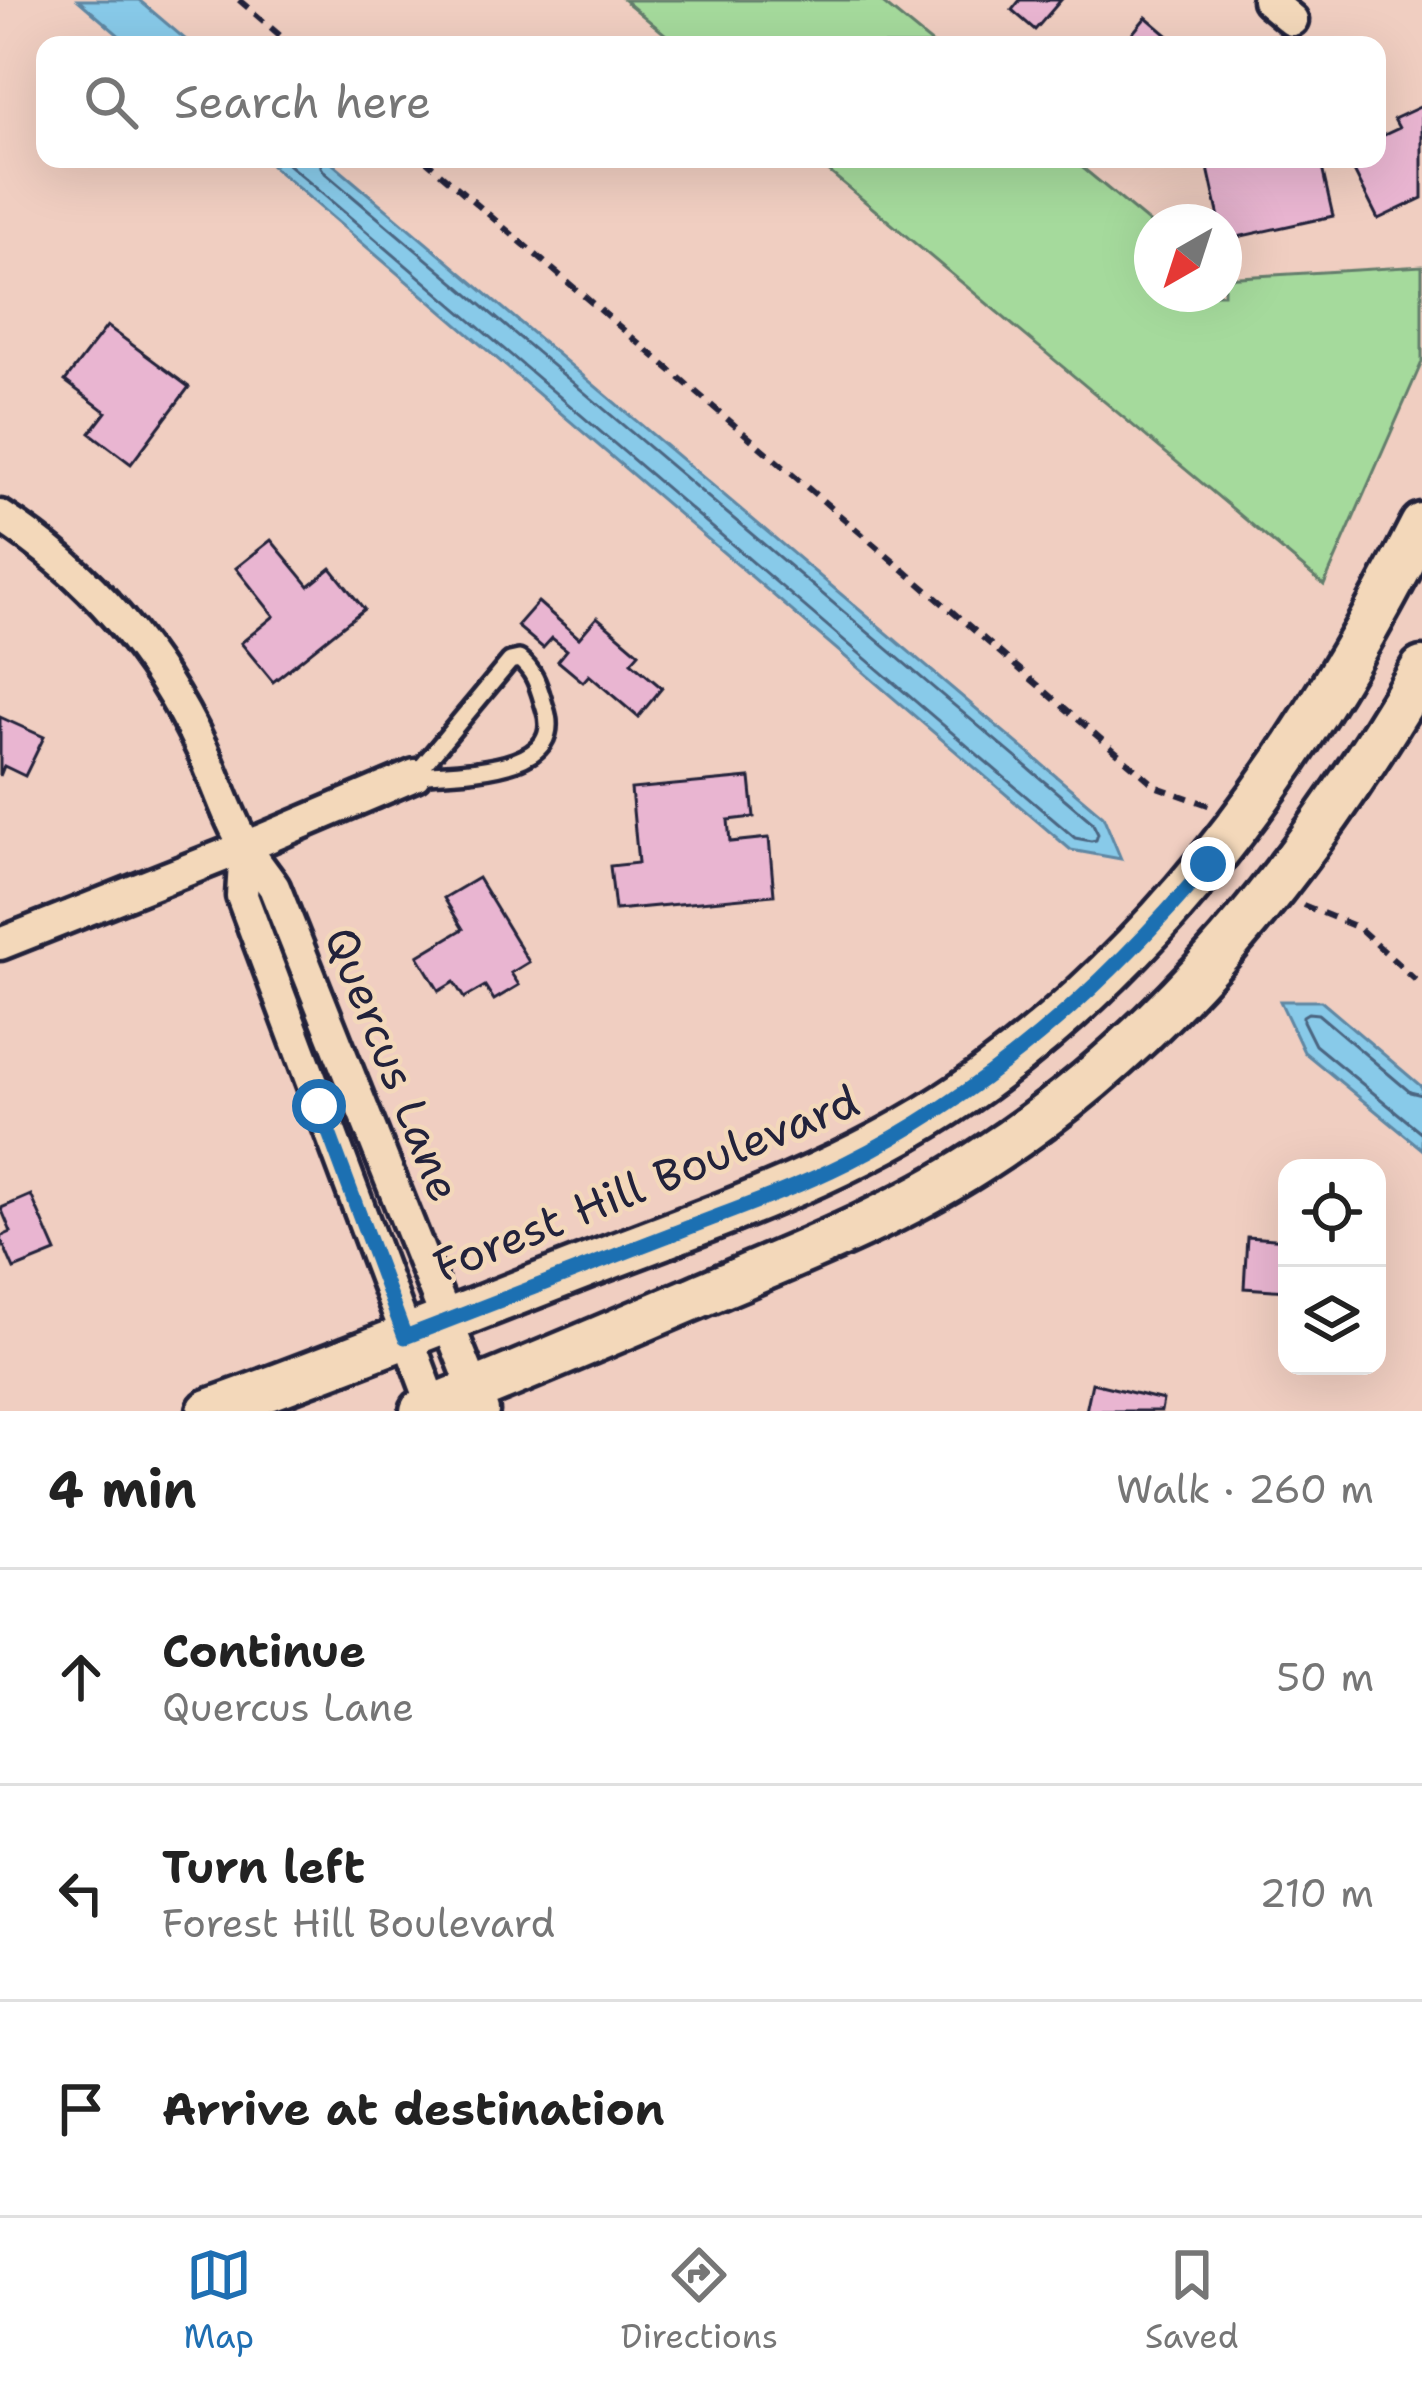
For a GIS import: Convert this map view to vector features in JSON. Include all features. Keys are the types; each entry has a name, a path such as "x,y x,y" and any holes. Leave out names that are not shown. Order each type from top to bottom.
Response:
{"main road":[{"name":"Forest Hill Boulevard","path":"208,1411 844,1164 980,1082 1063,1017 1160,922 1244,817 1327,696 1422,525"},
{"path":"430,1410 480,1400 899,1208 1047,1115 1178,999 1271,892 1351,781 1422,669"}],"street":[{"name":"Quercus Lane","path":"0,516 92,587 163,674 245,847 274,886 480,1400"},
{"path":"0,944 415,775"},
{"name":"Quercus Lane","path":"245,847 242,896 430,1410"}],"lane":[{"path":"519,659 532,668 550,722 543,744 527,759 492,768 415,775 510,661 519,659"}],"path":[{"path":"239,0 281,36"},
{"path":"435,168 1157,787 1244,817"},
{"path":"1271,892 1358,928 1422,986"}],"green space":[{"path":"624,0 879,0 923,36 667,36"},
{"path":"825,168 1083,168 1134,210 1134,312 1242,312 1242,277 1422,266 1422,362 1324,585"}],"water":[{"path":"78,0 139,0 181,36 120,36"},
{"path":"275,168 338,168 1103,816 1121,859 1071,850"},
{"path":"1280,1001 1321,1001 1422,1087 1422,1149 1304,1052"}],"building":[{"path":"1020,0 1061,0 1035,30 1012,10"},
{"path":"1146,17 1168,36 1130,36"},
{"path":"1422,106 1422,198 1378,219 1352,168 1386,168 1386,134 1399,128 1394,119"},
{"path":"1208,168 1322,168 1333,216 1242,236 1242,204 1216,204"},
{"path":"107,326 189,387 131,464 90,433 106,412 65,381"},
{"path":"271,540 309,586 331,568 364,609 273,682 241,643 274,616 236,568"},
{"path":"538,602 579,638 597,617 639,653 631,662 662,688 638,717 589,675 583,682 558,661 567,650 552,638 543,648 517,626"},
{"path":"0,717 44,737 25,776 4,766 0,776"},
{"path":"750,778 754,817 728,820 730,842 769,838 774,895 615,910 610,866 638,863 631,789"},
{"path":"478,878 529,962 511,973 519,985 494,1000 485,986 464,998 454,982 439,991 418,956 463,929 444,898"},
{"path":"31,1195 56,1252 14,1269 0,1237 11,1232 1,1208"},
{"path":"1247,1237 1278,1239 1278,1290 1244,1288"},
{"path":"1092,1383 1163,1400 1161,1411 1086,1411"}],"route":[{"path":"319,1106 405,1337 746,1205 844,1164 891,1138 980,1082 1063,1017 1160,922 1208,864"}]}
